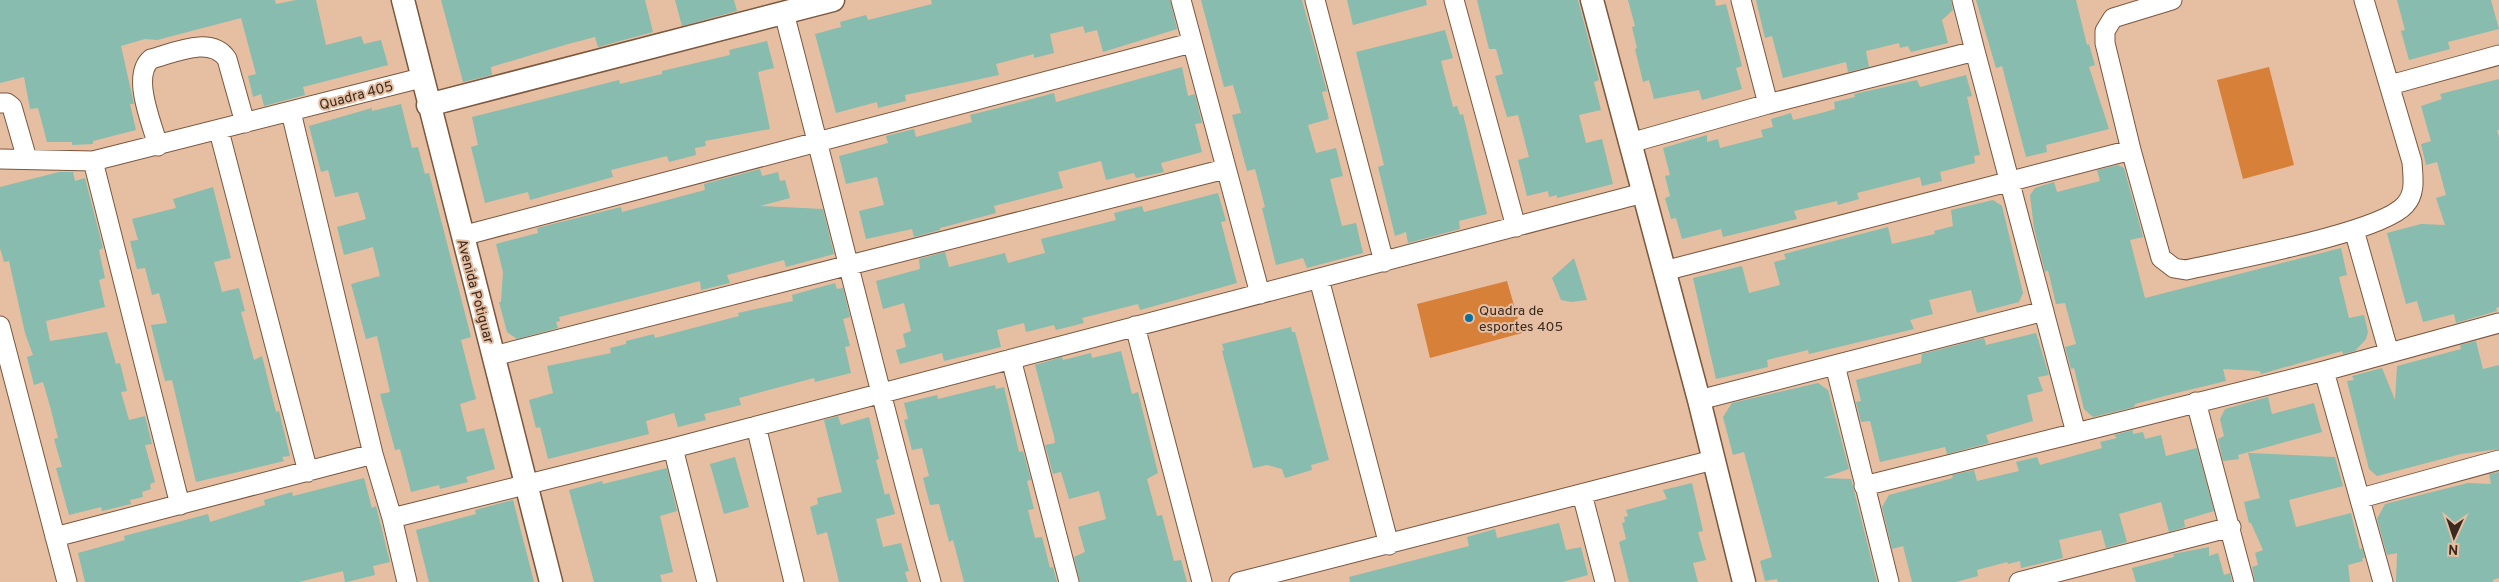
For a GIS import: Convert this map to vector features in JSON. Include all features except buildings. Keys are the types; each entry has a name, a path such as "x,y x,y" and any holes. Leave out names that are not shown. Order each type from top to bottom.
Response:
{"street":[{"name":"Avenida Potiguar","path":"403,0 421,78 551,582"},
{"path":"428,105 833,0"},
{"path":"1181,0 1191,43 1260,294"},
{"path":"1315,0 1384,262"},
{"path":"1454,0 1516,227"},
{"path":"1592,0 1699,400 1744,582"},
{"path":"1741,0 1768,104"},
{"path":"1962,0 2076,433"},
{"path":"2168,1 2113,18 2105,31 2105,43 2130,150 2161,258 2174,268 2186,270 2354,230 2400,210 2412,194 2412,162 2364,0"},
{"path":"784,13 850,266 879,393 931,582"},
{"path":"462,236 817,140 1191,43"},
{"path":"158,146 141,76 144,64 151,58 202,46 216,48 223,52 227,59 246,123"},
{"path":"1630,143 1768,104 1975,51"},
{"path":"2390,85 2499,55"},
{"name":"Quadra 405","path":"0,159 93,161 219,131 421,78"},
{"path":"0,103 7,103 12,107 27,159"},
{"path":"291,112 373,454 392,518 401,581"},
{"path":"219,131 308,472"},
{"path":"1664,271 2130,150"},
{"path":"93,161 180,506"},
{"path":"494,356 1225,169"},
{"path":"392,518 526,483 673,448 1643,193"},
{"path":"2354,230 2389,353"},
{"path":"1319,279 1389,545"},
{"path":"1699,400 2044,311"},
{"path":"1864,486 2324,371 2499,323"},
{"path":"0,326 67,582"},
{"path":"1136,326 1202,582"},
{"path":"1010,359 1069,582"},
{"path":"1835,365 1889,582"},
{"path":"2324,371 2383,582"},
{"path":"2196,402 2244,582"},
{"path":"756,426 794,582"},
{"path":"673,448 707,582"},
{"path":"55,537 180,506 373,454"},
{"path":"1239,582 1389,545 1713,460"},
{"path":"2361,498 2499,460"},
{"path":"1582,494 1605,582"},
{"path":"2019,582 2230,527"}],"shaded area":[{"path":"2269,67 2294,165 2243,179 2217,80"},
{"name":"Quadra de esportes 405","path":"1507,281 1522,333 1430,358 1417,304"}],"place":[{"name":"Quadra de esportes 405","path":"1469,318"}]}
